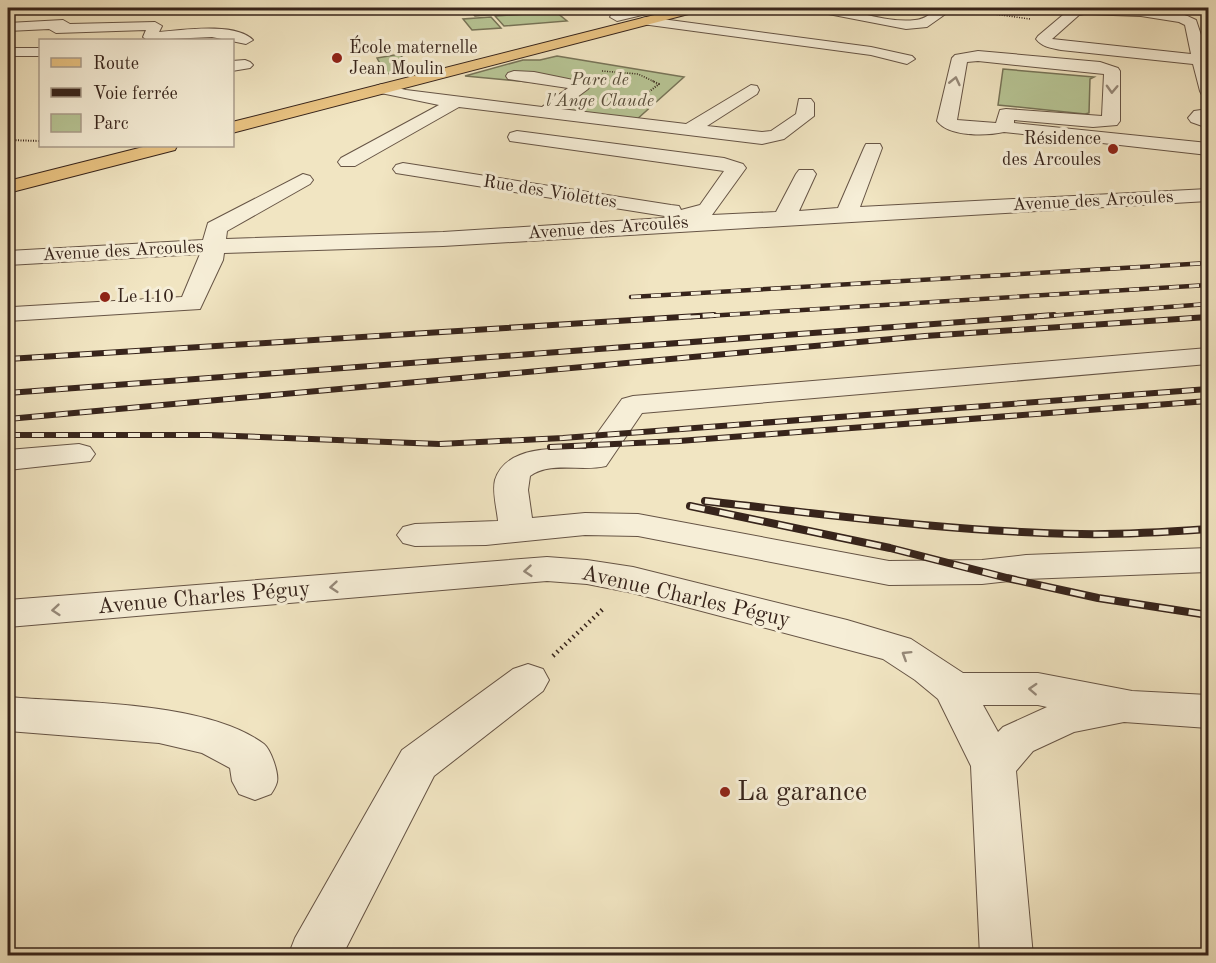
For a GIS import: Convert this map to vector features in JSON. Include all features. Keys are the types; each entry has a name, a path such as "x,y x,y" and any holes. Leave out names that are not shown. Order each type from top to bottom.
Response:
{"main road":[{"path":"234,127 382,90 650,14 695,8"},
{"path":"8,188 164,147"}],"street":[{"path":"818,8 914,24 922,24 947,8"},
{"path":"1046,42 1043,39 1075,12 1085,10 1179,17 1191,23 1191,43 1205,60 1209,91"},
{"path":"46,39 76,13"},
{"path":"105,27 119,14"},
{"path":"617,17 650,14 907,58"},
{"path":"878,34 903,34 914,24"},
{"path":"8,27 155,26 150,37 236,35 246,40"},
{"path":"1015,44 1046,42 1061,46 1205,60"},
{"path":"8,52 38,49"},
{"path":"1005,123 1006,114 1093,122 1111,121 1112,71 1100,67 967,56 960,58 947,112 1005,123 1209,149"},
{"path":"514,76 534,77 582,86 545,113"},
{"path":"382,90 456,102 762,138 777,135 805,116 805,103"},
{"path":"689,130 751,90"},
{"path":"348,162 456,102"},
{"path":"1209,114 1200,115 1197,118 1209,123"},
{"path":"517,137 724,164 735,168 707,210 689,219"},
{"path":"847,214 873,148"},
{"name":"Rue des Violettes","path":"403,169 689,219"},
{"path":"784,218 806,174"},
{"path":"13,315 191,304 211,260 216,228 303,180"},
{"name":"Avenue des Arcoules","path":"8,258 215,246 444,239 689,219 784,218 1209,195"},
{"path":"517,531 512,481 515,472 535,460 595,459 633,405 1209,356"},
{"path":"8,460 79,454"},
{"path":"415,535 486,534 585,524 638,525 889,573 982,572 1026,567 1209,560"},
{"name":"Avenue Charles Péguy","path":"8,614 547,569 587,572 633,580 847,634 897,649 929,669 954,689"},
{"path":"314,956 418,763 528,680"},
{"path":"1007,956 993,766 954,689 1038,688 1132,707 1209,712"},
{"path":"993,766 1018,739 1067,716 1132,707"},
{"path":"8,714 159,726 213,738 250,758 255,781"}],"path":[{"path":"947,8 1063,22"},
{"path":"8,140 39,141"},
{"path":"528,680 633,580"}],"green space":[{"path":"467,8 546,8 549,10 475,16"},
{"path":"556,12 567,21 504,26 495,16"},
{"path":"491,17 501,28 472,30 463,19"},
{"path":"400,54 411,71 386,74 377,58"},
{"name":"Parc de l'Ange Claude","path":"557,56 684,77 635,121 539,109 571,86 465,76 523,60 540,60"},
{"path":"1003,69 1094,77 1090,79 1089,113 998,105"}],"railway":[{"path":"631,297 1208,263"},
{"path":"690,317 1208,285"},
{"path":"1034,317 1208,304"},
{"path":"8,359 714,315"},
{"path":"8,393 1054,315"},
{"path":"8,419 925,336 1208,317"},
{"path":"8,435 208,435 439,444 563,438 1208,389"},
{"path":"550,447 679,441 1208,401"},
{"path":"705,501 893,522 1034,533 1144,533 1208,529"},
{"path":"690,506 890,548 1007,578 1098,598 1208,615"}],"place":[{"name":"École maternelle Jean Moulin","path":"337,58"},
{"name":"Résidence des Arcoules","path":"1113,149"},
{"name":"Le 110","path":"105,297"},
{"name":"La garance","path":"725,792"}]}
